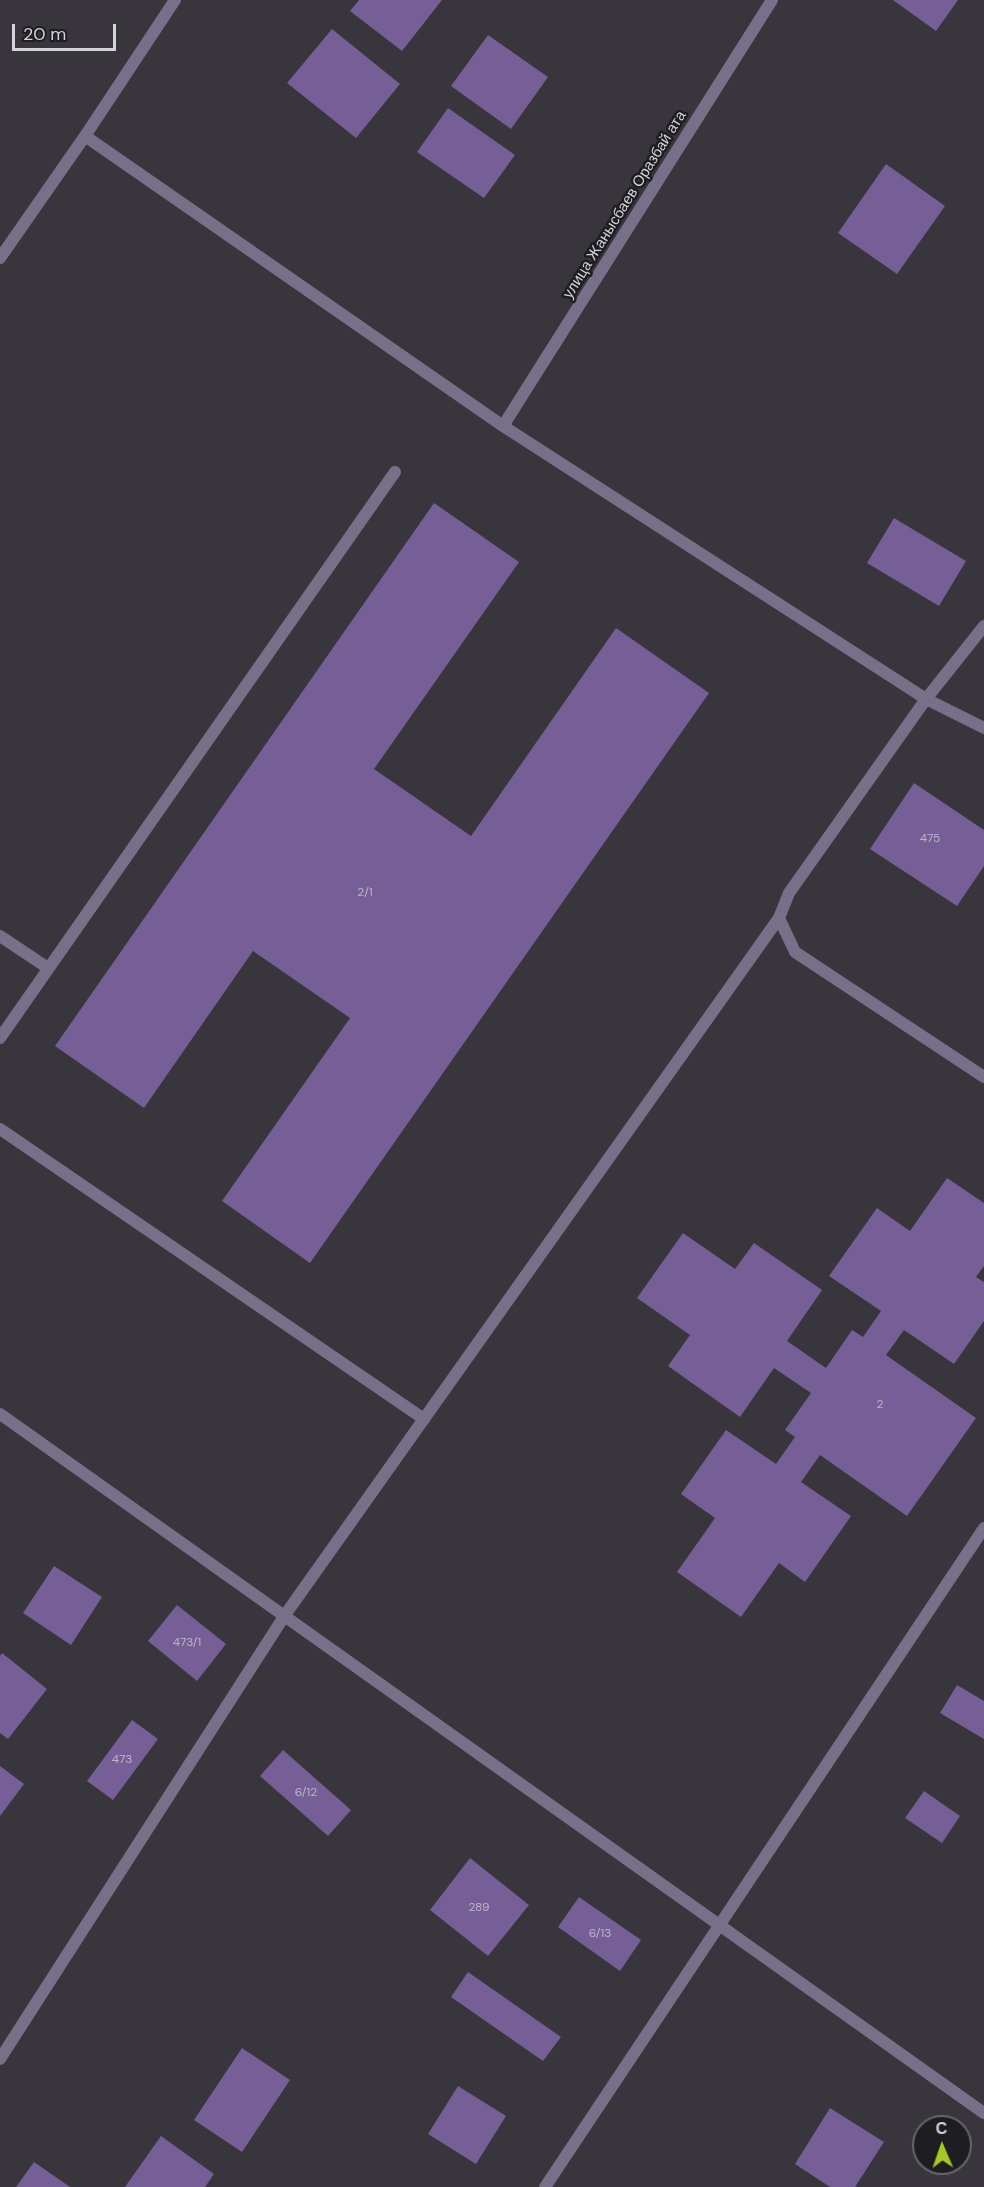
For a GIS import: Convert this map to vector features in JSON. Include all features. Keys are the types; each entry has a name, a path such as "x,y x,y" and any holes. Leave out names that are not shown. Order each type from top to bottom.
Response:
{"street":[{"path":"0,258 85,136 175,0"},
{"name":"улица Жанысбаев Оразбай ата","path":"503,426 772,0"},
{"path":"85,136 503,426 927,699 984,728"},
{"path":"0,1038 395,472"},
{"path":"0,2059 285,1615 779,918 789,893 890,747 984,626"},
{"path":"779,918 795,952 984,1077"},
{"path":"0,936 48,968"},
{"path":"0,1129 424,1419"},
{"path":"0,1414 984,2114"},
{"path":"544,2187 984,1528"}],"building":[{"path":"359,0 442,0 402,51 350,11"},
{"path":"893,0 958,0 936,31"},
{"path":"332,29 400,84 356,138 287,83"},
{"path":"488,35 548,77 511,129 451,86"},
{"path":"448,108 515,155 484,198 417,152"},
{"path":"886,164 945,206 897,274 838,233"},
{"path":"434,503 519,562 374,769 471,836 616,628 709,693 310,1263 222,1201 350,1018 253,951 144,1108 55,1046"},
{"path":"894,518 966,561 939,606 867,563"},
{"path":"914,783 984,830 984,866 957,906 870,849"},
{"path":"947,1178 984,1203 984,1266 976,1277 984,1282 984,1321 954,1364 904,1330 886,1355 976,1418 907,1516 820,1455 801,1482 851,1516 805,1582 779,1563 741,1617 677,1572 715,1518 681,1494 726,1430 776,1464 795,1437 785,1430 811,1393 774,1368 740,1417 668,1366 690,1335 637,1298 683,1233 735,1269 754,1243 822,1290 787,1341 826,1368 852,1330 863,1337 881,1311 829,1276 877,1208 910,1231"},
{"path":"54,1566 102,1597 71,1645 23,1613"},
{"path":"177,1605 226,1644 197,1681 148,1641"},
{"path":"2,1653 47,1689 8,1739 0,1733 0,1656"},
{"path":"957,1685 984,1701 984,1739 940,1713"},
{"path":"132,1720 158,1739 113,1800 87,1781"},
{"path":"283,1750 351,1810 328,1836 260,1776"},
{"path":"0,1766 24,1784 0,1816"},
{"path":"924,1791 960,1816 942,1843 905,1818"},
{"path":"470,1858 529,1905 488,1956 430,1910"},
{"path":"579,1897 641,1940 620,1971 558,1927"},
{"path":"468,1972 561,2037 543,2061 451,1997"},
{"path":"242,2048 290,2080 242,2152 194,2120"},
{"path":"458,2086 506,2116 476,2164 428,2134"},
{"path":"830,2108 884,2142 855,2187 830,2187 795,2164"},
{"path":"161,2136 214,2174 205,2187 125,2187"},
{"path":"34,2162 70,2187 16,2187"}]}
